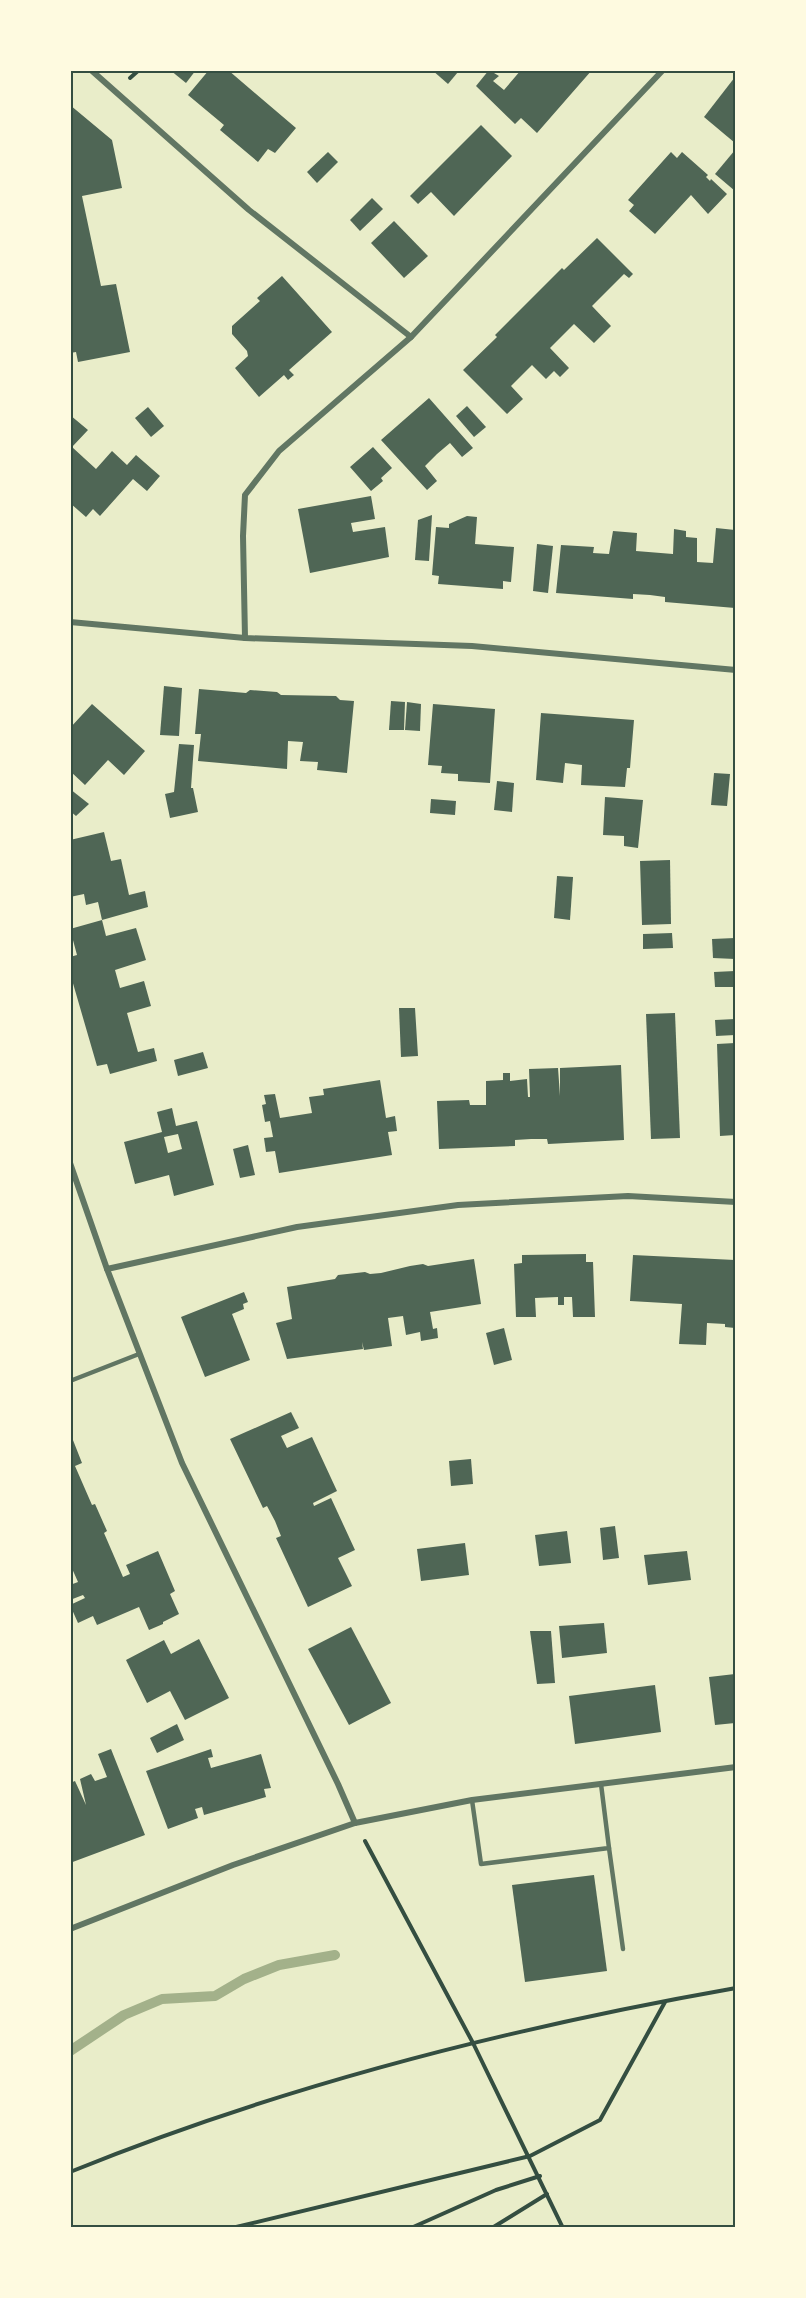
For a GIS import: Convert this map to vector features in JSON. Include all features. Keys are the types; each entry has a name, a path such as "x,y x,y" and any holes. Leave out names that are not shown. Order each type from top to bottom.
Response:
{"street":[{"path":"91,70 249,210 411,337"},
{"path":"244,638 245,495 279,451 411,337 663,70"},
{"path":"70,622 244,638 472,646 735,670"},
{"path":"70,1163 107,1269 182,1463 355,1823"},
{"path":"107,1269 297,1227 458,1205 628,1196 735,1202"},
{"path":"70,1929 233,1864 355,1823 472,1800 735,1767"}],"lane":[{"path":"70,1381 139,1354"},
{"path":"601,1784 623,1950"},
{"path":"472,1800 481,1864 609,1848"}],"path":[{"path":"355,1823 473,2043 540,2175 563,2228"},
{"path":"70,2172 240,2110 332,2080 473,2043 735,1988"},
{"path":"232,2228 530,2156 600,2120 665,2001"},
{"path":"411,2228 496,2190 540,2175"},
{"path":"492,2228 548,2194"}],"building":[{"path":"170,70 196,70 186,83"},
{"path":"209,70 228,70 296,128 275,153 268,149 258,162 220,130 224,125 188,95"},
{"path":"432,70 456,70 458,72 448,84"},
{"path":"489,70 499,76 493,81 504,90 521,70 592,70 537,133 521,118 515,124 476,86"},
{"path":"735,77 735,143 704,117"},
{"path":"70,105 112,140 122,188 82,196 101,286 116,284 130,352 78,362 76,352 70,353"},
{"path":"481,125 512,156 454,216 431,192 418,204 410,196"},
{"path":"735,150 735,191 715,174"},
{"path":"328,152 338,162 317,183 307,172"},
{"path":"671,152 677,158 682,152 708,175 706,177 710,181 711,179 727,194 708,214 691,195 655,234 629,211 634,205 628,200"},
{"path":"372,198 383,209 360,231 350,220"},
{"path":"394,221 428,256 404,278 371,243"},
{"path":"597,238 633,274 629,278 624,274 592,306 611,326 594,343 574,324 550,348 569,368 560,377 554,371 546,379 532,365 511,386 523,399 507,414 463,370 562,268 564,270"},
{"path":"282,276 332,332 289,370 294,375 288,380 284,375 259,397 235,368 248,356 247,351 232,334 232,326 260,301 257,298"},
{"path":"429,398 473,448 462,457 450,443 437,454 425,466 437,481 427,490 381,440"},
{"path":"467,406 486,427 474,437 456,416"},
{"path":"148,407 164,426 151,437 135,418"},
{"path":"70,415 88,430 72,447 96,469 112,451 127,465 136,455 160,476 147,491 133,479 100,516 93,509 86,517 70,503"},
{"path":"373,447 392,468 381,478 383,481 371,491 350,467"},
{"path":"371,496 375,519 351,523 353,532 385,527 389,557 310,573 298,509"},
{"path":"432,515 429,561 415,560 418,520"},
{"path":"467,516 477,517 475,544 514,547 511,582 503,581 503,589 438,584 439,576 432,575 436,527 449,528 449,524"},
{"path":"716,528 735,530 735,608 665,602 665,597 650,595 633,594 633,599 556,593 561,545 594,547 593,553 609,554 613,531 637,533 636,551 673,554 674,529 686,531 686,537 697,538 697,562 713,563"},
{"path":"537,544 553,546 548,593 533,591"},
{"path":"164,686 182,688 179,736 160,735"},
{"path":"199,689 246,693 250,690 277,692 281,695 336,696 340,700 354,701 347,773 317,770 318,762 300,761 303,742 288,741 287,769 198,761 201,734 195,734"},
{"path":"391,701 405,702 404,730 389,730"},
{"path":"407,702 421,704 420,731 405,730"},
{"path":"92,704 145,751 124,775 108,760 85,785 70,771 70,728"},
{"path":"433,704 495,709 490,783 458,781 458,774 441,773 442,766 428,765"},
{"path":"541,713 634,720 630,768 627,768 625,787 581,785 582,765 565,763 563,783 536,780"},
{"path":"179,744 194,745 191,788 193,788 198,812 170,818 165,794 174,792"},
{"path":"714,773 730,774 727,806 711,805"},
{"path":"497,781 514,783 512,812 494,810"},
{"path":"70,789 89,804 76,816 70,811"},
{"path":"605,797 643,800 638,848 624,846 624,836 603,835"},
{"path":"431,799 456,801 455,815 430,813"},
{"path":"104,832 111,861 121,859 129,895 145,891 148,907 102,920 98,902 86,905 84,894 70,897 70,840"},
{"path":"670,860 671,924 642,925 640,861"},
{"path":"557,876 573,877 570,920 554,918"},
{"path":"102,920 106,936 136,928 146,960 115,970 120,988 144,981 151,1006 127,1013 138,1052 154,1048 157,1061 110,1074 107,1064 97,1066 70,973 70,957 77,955 70,929"},
{"path":"672,933 673,948 643,949 643,934"},
{"path":"735,938 735,959 713,958 712,939"},
{"path":"735,971 735,987 715,987 714,972"},
{"path":"399,1008 415,1008 418,1056 401,1057"},
{"path":"675,1013 680,1138 651,1139 646,1014"},
{"path":"735,1019 735,1035 716,1036 715,1020"},
{"path":"735,1043 735,1135 720,1136 717,1044"},
{"path":"203,1052 208,1068 178,1076 174,1060"},
{"path":"621,1065 624,1140 548,1144 547,1139 531,1139 515,1140 515,1146 439,1149 437,1101 469,1100 470,1105 486,1105 486,1081 503,1080 503,1073 510,1073 510,1081 527,1079 528,1097 530,1097 529,1069 558,1068 560,1096 560,1068"},
{"path":"380,1080 386,1118 395,1116 397,1131 388,1132 392,1155 279,1173 275,1151 266,1152 264,1138 273,1137 270,1121 265,1122 262,1105 266,1104 264,1095 275,1094 280,1118 312,1113 309,1097 324,1095 323,1089"},
{"path":"172,1108 176,1126 197,1121 214,1185 174,1196 169,1175 135,1184 124,1142 162,1132 157,1112","holes":["178,1134 182,1149 168,1153 164,1137"]},
{"path":"248,1145 255,1175 240,1178 233,1149"},
{"path":"586,1254 586,1262 593,1262 595,1317 573,1317 572,1297 564,1297 564,1305 558,1305 558,1297 535,1298 536,1317 516,1317 514,1264 522,1263 522,1255"},
{"path":"633,1255 735,1260 735,1328 725,1327 725,1324 707,1323 706,1345 679,1344 682,1304 630,1301"},
{"path":"474,1259 481,1304 430,1312 433,1329 437,1328 438,1338 421,1341 420,1332 406,1335 403,1316 388,1318 392,1346 364,1350 362,1342 363,1349 287,1359 276,1323 292,1319 287,1287 335,1279 338,1275 381,1273 423,1264 428,1266"},
{"path":"244,1292 248,1302 243,1304 244,1309 232,1314 250,1360 205,1377 181,1317"},
{"path":"504,1328 512,1360 494,1365 486,1333"},
{"path":"291,1412 299,1428 281,1436 287,1448 312,1437 337,1491 313,1503 314,1506 331,1498 355,1550 338,1558 352,1586 308,1607 276,1538 281,1536 275,1521 267,1506 263,1508 230,1439"},
{"path":"71,1435 82,1463 75,1466 92,1505 95,1504 107,1531 104,1533 123,1577 130,1574 126,1565 158,1551 175,1591 170,1594 179,1614 163,1624 149,1630 139,1607 97,1625 93,1616 78,1623 70,1605 85,1598 83,1595 70,1600 70,1585 78,1582 70,1564"},
{"path":"471,1459 473,1484 451,1486 449,1461"},
{"path":"615,1526 619,1558 603,1560 600,1528"},
{"path":"567,1531 571,1563 539,1566 535,1535"},
{"path":"465,1543 469,1575 421,1581 417,1549"},
{"path":"687,1551 691,1580 648,1585 644,1555"},
{"path":"604,1623 607,1653 562,1658 559,1626"},
{"path":"351,1627 391,1703 349,1725 308,1649"},
{"path":"530,1631 551,1631 555,1683 537,1684"},
{"path":"199,1639 229,1698 185,1720 170,1691 147,1703 126,1660 164,1640 171,1654"},
{"path":"735,1674 735,1723 715,1725 709,1677"},
{"path":"655,1685 661,1732 575,1744 569,1696"},
{"path":"177,1724 184,1740 157,1753 150,1738"},
{"path":"111,1749 145,1835 70,1863 70,1783 75,1781 86,1805 80,1779 91,1774 95,1781 107,1777 98,1754"},
{"path":"211,1749 213,1757 208,1758 211,1768 261,1754 271,1788 264,1789 266,1797 204,1815 202,1807 195,1809 198,1818 168,1829 146,1771"},
{"path":"594,1875 607,1971 525,1982 512,1885"}],"waterway":[{"path":"70,2051 124,2015 162,1999 215,1996 244,1979 279,1965 335,1955"}]}
